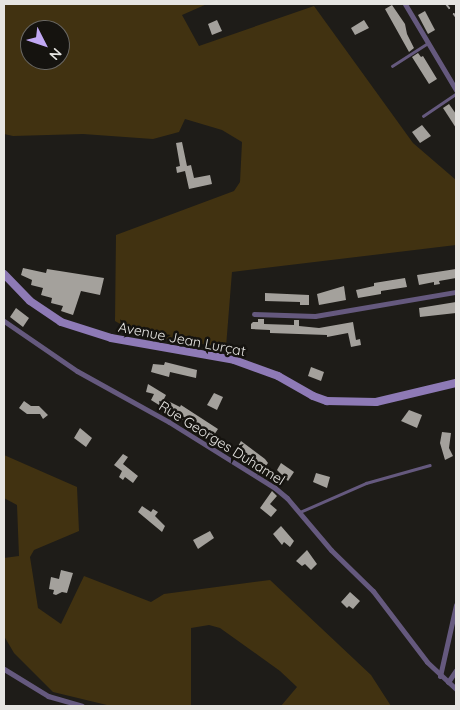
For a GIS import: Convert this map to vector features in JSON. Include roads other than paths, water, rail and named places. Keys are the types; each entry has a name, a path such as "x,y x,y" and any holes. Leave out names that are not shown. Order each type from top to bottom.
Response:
{"main road":[{"name":"Avenue Jean Lurçat","path":"4,274 30,301 61,322 111,338 234,360 278,376 313,396 327,401 376,402 456,383"}],"street":[{"path":"405,4 456,90"},
{"path":"254,314 315,316 456,292"},
{"name":"Rue Georges Duhamel","path":"4,321 77,371 169,422 275,488 300,512 331,550 373,591 440,676 456,689"},
{"path":"440,676 456,605"},
{"path":"4,669 48,696 82,706"},
{"path":"448,682 456,670"}],"lane":[{"path":"392,66 428,43"},
{"path":"423,116 456,94"},
{"path":"300,512 366,482 430,464"}],"railway":[{"path":"446,4 456,17"}]}
